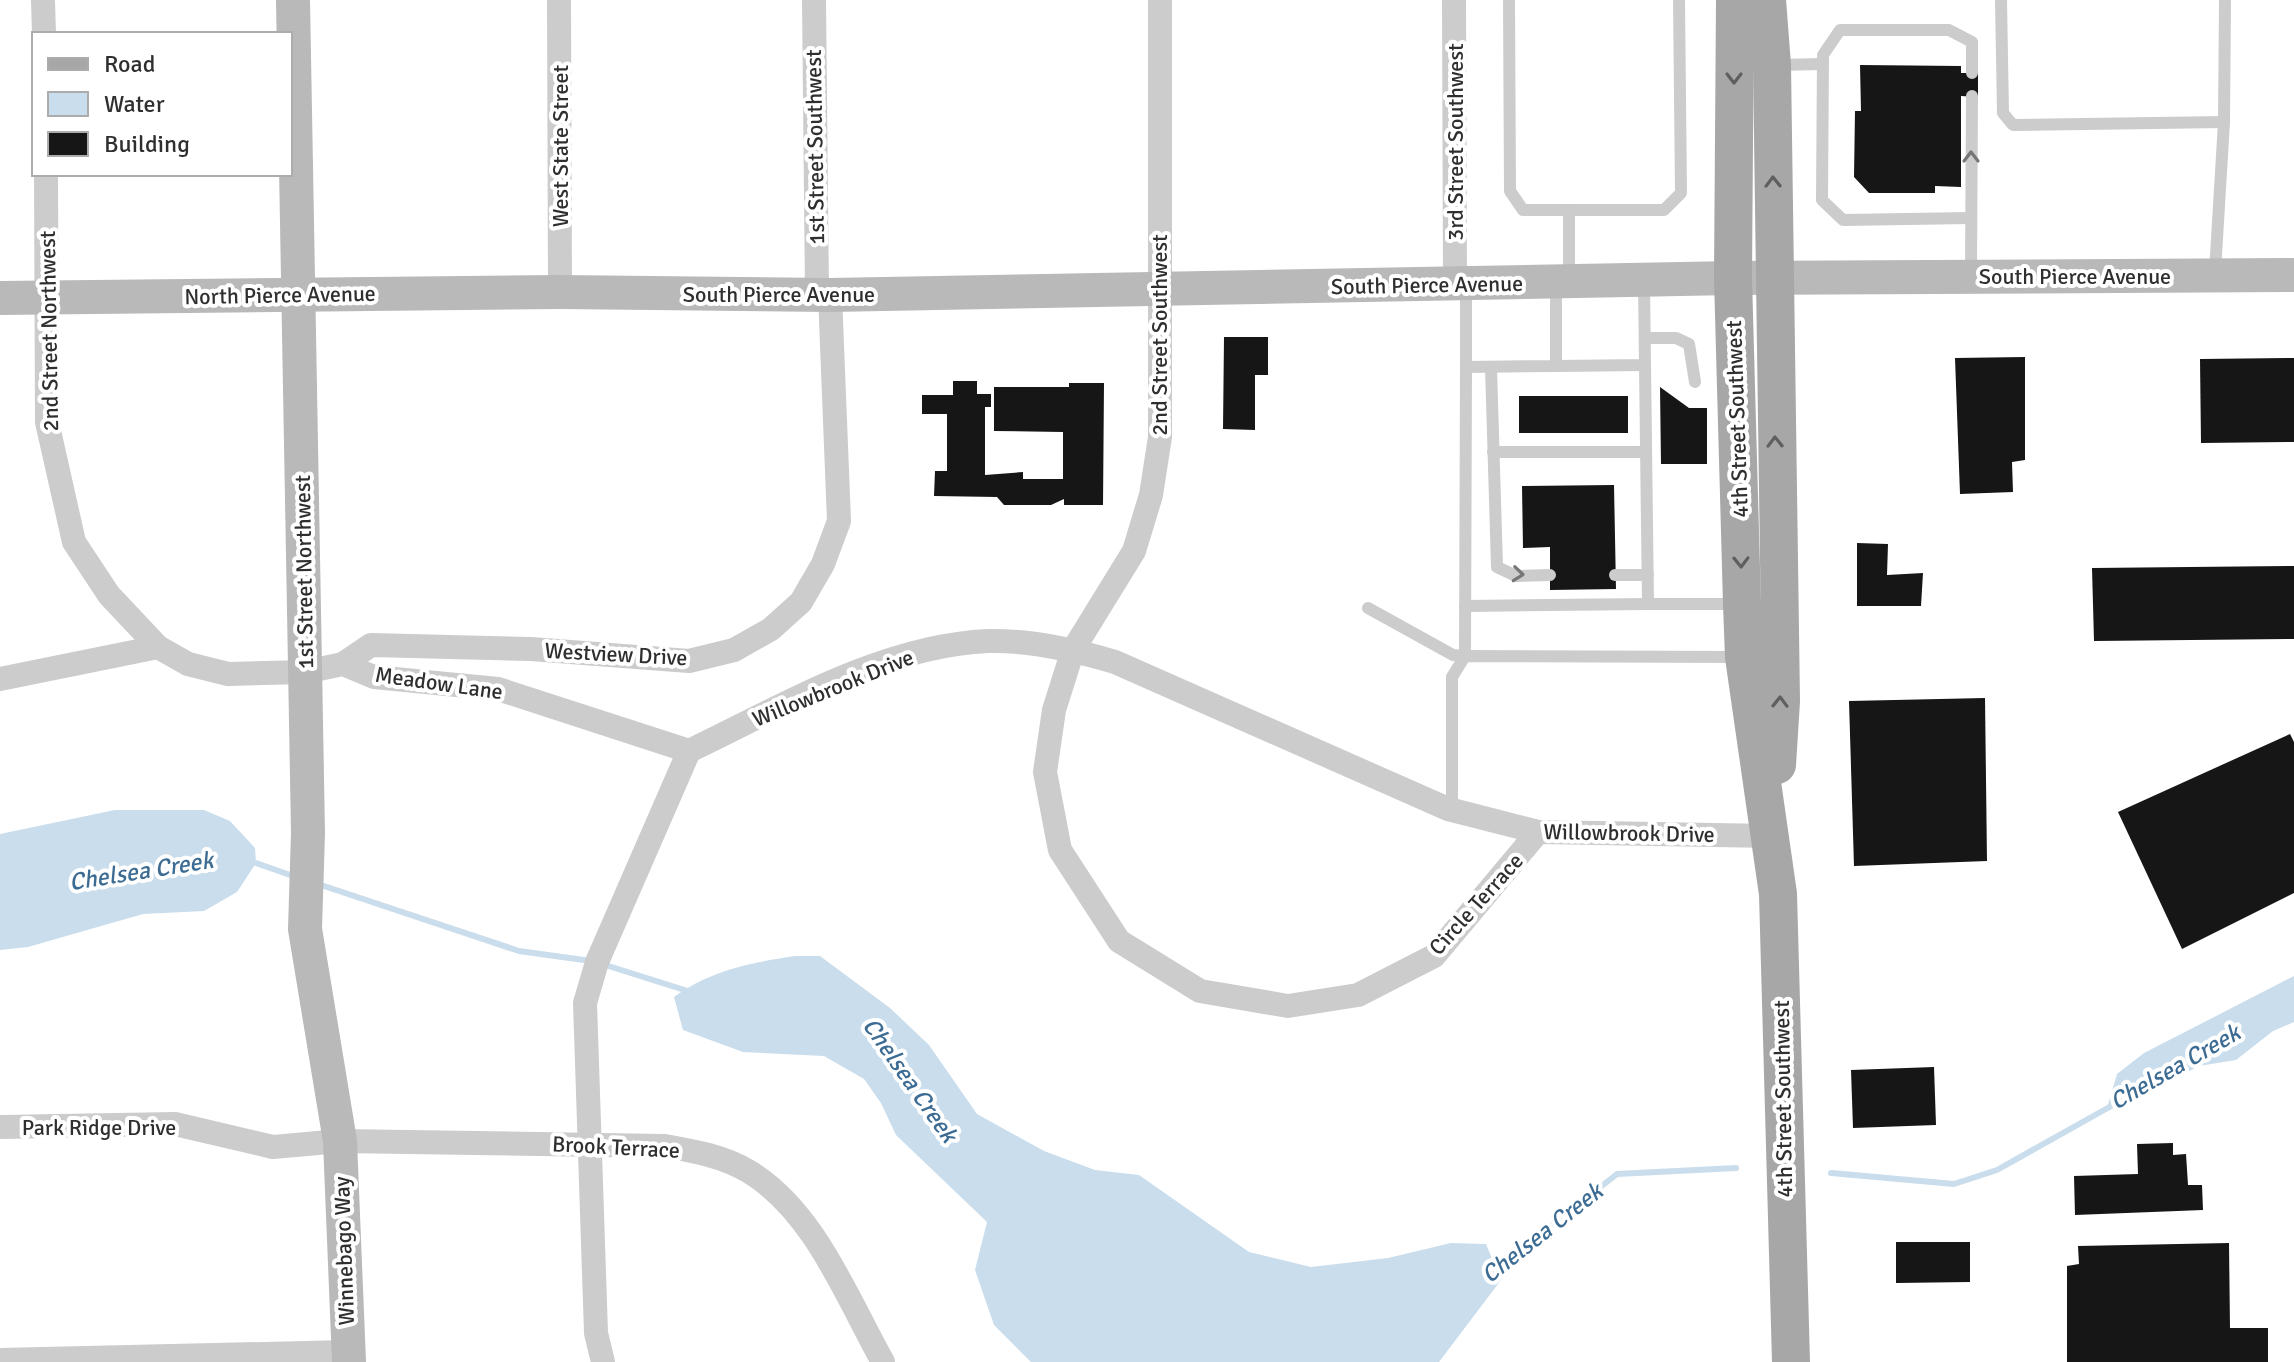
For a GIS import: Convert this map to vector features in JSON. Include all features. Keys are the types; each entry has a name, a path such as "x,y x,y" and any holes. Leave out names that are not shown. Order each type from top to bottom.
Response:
{"main road":[{"name":"1st Street Northwest","path":"293,0 308,833 305,929 340,1141"},
{"name":"4th Street Southwest","path":"1735,0 1733,278 1744,657 1778,894 1791,1362"},
{"name":"4th Street Southwest","path":"1767,0 1772,65 1781,701 1772,836"},
{"name":"South Pierce Avenue","path":"560,292 824,295 1733,278 2294,275"},
{"name":"North Pierce Avenue","path":"0,298 560,292"},
{"name":"Winnebago Way","path":"340,1141 348,1357"}],"street":[{"path":"43,0 44,32"},
{"name":"West State Street","path":"559,0 560,292"},
{"name":"1st Street Southwest","path":"814,0 824,295"},
{"name":"2nd Street Southwest","path":"1073,650 1134,551 1151,495 1160,437 1160,0"},
{"name":"3rd Street Southwest","path":"1454,0 1461,284"},
{"name":"2nd Street Northwest","path":"46,176 47,422 74,542 109,595 158,647"},
{"name":"Westview Drive","path":"343,664 371,645 531,649 689,661 734,650 771,629 801,602 823,564 839,521 824,295"},
{"name":"Willowbrook Drive","path":"689,751 826,686 913,652 988,641 1073,650 1115,662 1452,810 1538,832 1772,836"},
{"path":"0,679 158,647 188,664 228,674 305,672 343,664"},
{"name":"Circle Terrace","path":"1073,650 1054,710 1045,772 1060,850 1119,941 1200,991 1288,1006 1358,995 1434,956 1538,832"},
{"name":"Meadow Lane","path":"343,664 374,677 498,689 689,751"},
{"path":"603,1362 596,1333 585,1003 597,962 689,751"},
{"name":"Park Ridge Drive","path":"0,1127 175,1124 273,1147 340,1141"},
{"name":"Brook Terrace","path":"340,1141 665,1146 707,1154 747,1170 779,1194 812,1236 883,1362"},
{"path":"0,1360 348,1357"}],"lane":[{"path":"1509,0 1510,191 1523,210 1664,210 1681,193 1679,0"},
{"path":"2001,0 2003,113 2013,125 2224,122"},
{"path":"2214,275 2224,122 2225,0"},
{"path":"1971,218 1843,220 1822,200 1823,55 1840,30 1949,30 1972,42 1972,73"},
{"path":"1772,65 1823,64"},
{"path":"1971,276 1972,96"},
{"path":"1556,366 1569,210"},
{"path":"1644,281 1648,604"},
{"path":"1452,810 1452,677 1465,656 1466,367 1461,284"},
{"path":"1645,338 1676,338 1689,344 1695,382"},
{"path":"1466,367 1645,365"},
{"path":"1491,367 1497,567 1506,574 1550,575"},
{"path":"1493,452 1646,452"},
{"path":"1615,575 1648,575"},
{"path":"1465,606 1742,604"},
{"path":"1368,608 1453,655 1744,657"}],"water":[{"path":"115,810 204,810 230,821 255,848 256,863 237,892 204,911 143,914 28,947 0,950 0,834"},
{"path":"795,956 820,956 890,1008 929,1045 977,1114 1044,1151 1095,1170 1139,1175 1249,1252 1311,1267 1388,1258 1451,1243 1486,1244 1501,1280 1439,1362 1031,1362 994,1325 975,1270 987,1222 896,1135 881,1103 864,1079 824,1056 743,1052 683,1030 674,997 702,980 732,969"},
{"path":"2294,976 2294,1022 2273,1031 2236,1060 2199,1066 2128,1103 2107,1108 2117,1074 2144,1053"}],"building":[{"path":"1860,65 1961,66 1961,73 1978,73 1978,97 1961,96 1961,187 1935,186 1935,193 1869,193 1854,177 1855,111 1861,111"},
{"path":"1224,337 1268,337 1268,375 1255,375 1255,430 1223,429"},
{"path":"2025,357 2025,460 2012,462 2013,492 1960,494 1955,358"},
{"path":"2294,358 2294,442 2201,443 2200,359"},
{"path":"953,381 977,381 977,394 991,394 991,407 985,407 985,475 1023,472 1023,479 1063,479 1063,432 994,431 994,387 1069,387 1069,383 1104,383 1103,505 1064,505 1064,499 1051,505 1004,505 997,497 934,496 935,471 947,471 947,414 922,414 922,395 953,395"},
{"path":"1660,387 1689,408 1707,408 1707,464 1661,464"},
{"path":"1519,396 1628,396 1628,433 1519,433"},
{"path":"1614,485 1616,589 1550,590 1550,547 1523,548 1522,486"},
{"path":"1857,543 1888,544 1887,575 1923,573 1921,606 1857,606"},
{"path":"2294,566 2294,639 2094,641 2092,568"},
{"path":"1985,698 1987,861 1854,866 1849,701"},
{"path":"2290,734 2294,742 2294,893 2182,949 2118,812"},
{"path":"1934,1067 1936,1125 1853,1128 1851,1070"},
{"path":"2173,1143 2173,1155 2186,1154 2188,1185 2202,1185 2203,1210 2075,1215 2074,1176 2138,1174 2137,1144"},
{"path":"1896,1242 1970,1242 1970,1282 1896,1283"},
{"path":"2229,1243 2230,1328 2268,1328 2268,1362 2067,1362 2067,1266 2079,1264 2078,1246"}],"waterway":[{"name":"Chelsea Creek","path":"250,861 296,877"},
{"name":"Chelsea Creek","path":"318,884 519,951 591,961"},
{"name":"Chelsea Creek","path":"602,964 691,992"},
{"name":"Chelsea Creek","path":"1831,1173 1954,1184 1997,1170 2113,1105"},
{"name":"Chelsea Creek","path":"1490,1274 1617,1174 1736,1168"}]}
